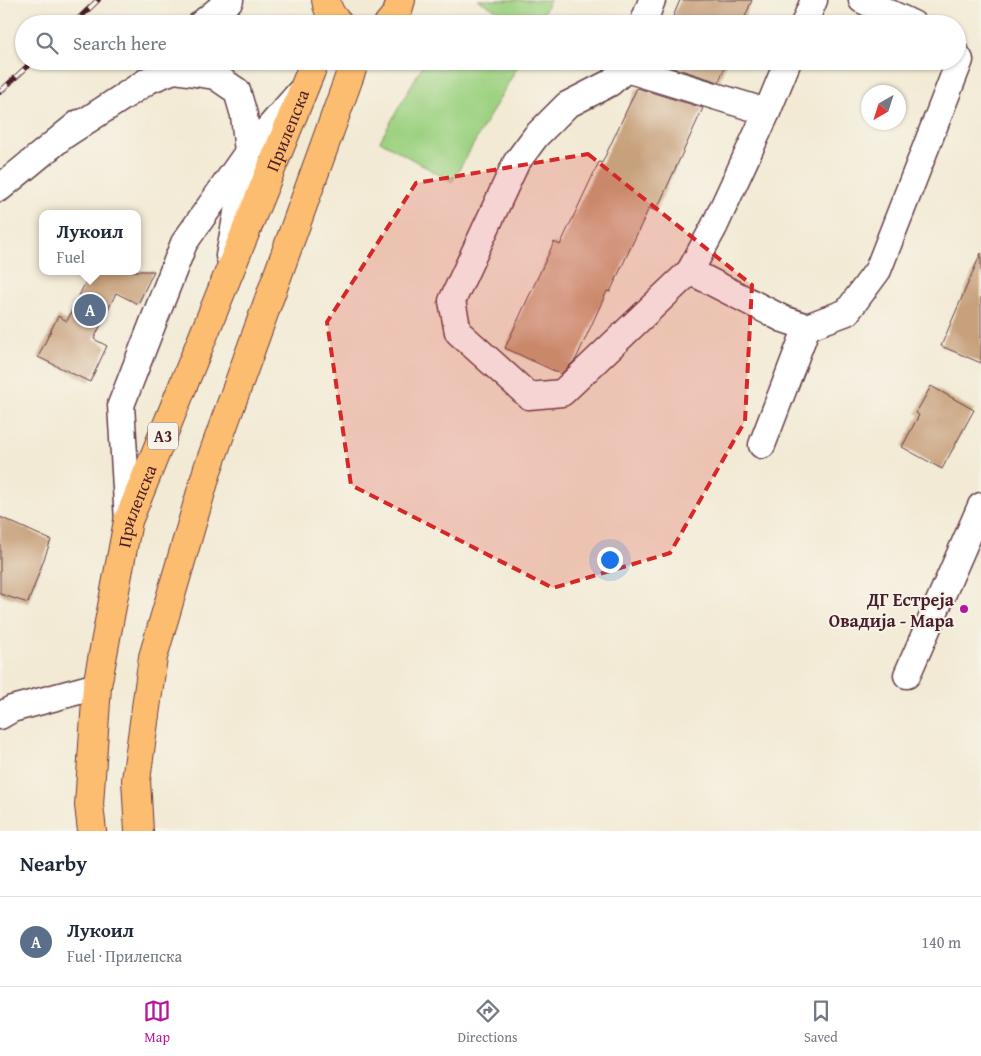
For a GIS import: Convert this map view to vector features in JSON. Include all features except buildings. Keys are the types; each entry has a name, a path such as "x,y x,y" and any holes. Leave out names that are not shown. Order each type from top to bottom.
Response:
{"main road":[{"path":"395,15 401,0"},
{"path":"139,831 136,780 153,657 208,468 352,70"},
{"name":"Прилепска","path":"92,831 89,805 97,686 128,521 310,74"}],"street":[{"path":"212,15 230,0"},
{"path":"646,15 652,0"},
{"path":"808,15 814,0"},
{"path":"862,0 893,15"},
{"path":"0,188 144,70"},
{"path":"66,134 149,80 174,70 215,76 237,91 244,116 248,152 222,292"},
{"path":"622,70 610,83 567,105 536,136 516,163 452,301 458,332 529,396 562,393 690,271 714,227 784,70"},
{"path":"642,70 767,112"},
{"path":"690,271 783,319 808,327 847,312 878,270 956,70"},
{"path":"128,521 121,404 184,243 248,152 310,74"},
{"path":"762,445 808,327"},
{"path":"907,676 981,506"},
{"path":"0,716 12,709 97,686"}],"highlighted area":[{"path":"588,154 752,285 745,421 670,553 553,588 351,485 327,322 416,183"}],"green space":[{"path":"478,0 550,0 542,15 506,15"},
{"path":"420,70 516,70 452,182 380,141"}],"railway":[{"path":"82,15 98,0"},
{"path":"0,92 23,70"}],"place":[{"name":"Лукоил","path":"90,310"},
{"name":"ДГ Естреја Овадија - Мара","path":"964,609"}]}
